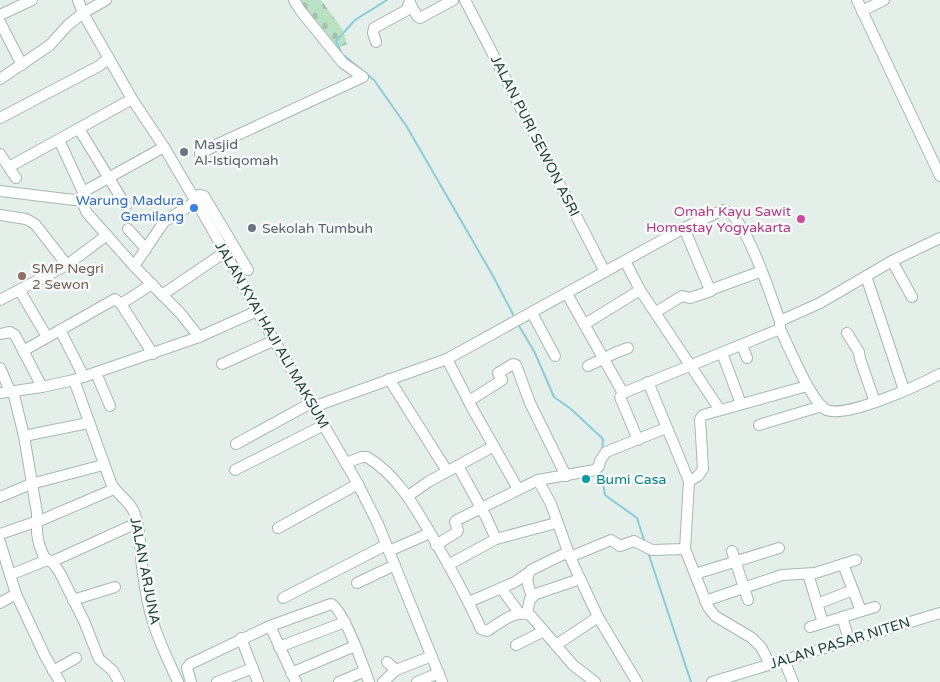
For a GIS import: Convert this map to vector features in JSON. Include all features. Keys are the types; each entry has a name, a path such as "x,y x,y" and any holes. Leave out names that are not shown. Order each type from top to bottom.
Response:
{"street":[{"path":"0,15 32,0"},
{"path":"78,0 83,13 132,99 164,147 195,201"},
{"path":"0,78 50,45 68,25 83,13 106,0"},
{"path":"200,154 363,77 343,63 294,0"},
{"path":"410,2 420,18 453,0"},
{"name":"JALAN PURI SEWON ASRI","path":"465,0 605,272"},
{"path":"857,0 940,176"},
{"path":"862,11 884,0"},
{"path":"376,42 373,33 374,28 407,10 410,2"},
{"path":"0,22 22,65"},
{"path":"0,118 100,66 109,58"},
{"path":"8,167 132,99"},
{"path":"79,129 126,206"},
{"path":"59,140 82,195 87,213 134,266 181,314 199,336"},
{"path":"0,191 74,200 109,176 164,147"},
{"path":"0,154 16,178"},
{"path":"134,266 164,222 195,201 199,194 203,195 217,226 248,270"},
{"path":"236,444 312,405 448,360 684,228 719,211 726,210 740,223 762,271 780,325 807,386 824,409 832,413 842,412 875,402 940,374"},
{"path":"0,215 21,218 35,224 67,265"},
{"name":"JALAN KYAI HAJI ALI MAKSUM","path":"217,226 225,252 257,311 358,484 378,524 440,677"},
{"path":"684,228 708,288 711,290"},
{"path":"128,229 146,249"},
{"path":"0,300 67,265 107,235"},
{"path":"638,440 620,397 623,393 742,345 892,261 940,238"},
{"path":"162,294 225,252"},
{"path":"625,261 640,290 692,365 720,410"},
{"path":"892,261 912,298"},
{"path":"656,312 682,296 690,298 762,271"},
{"path":"866,276 904,390"},
{"path":"121,304 152,284"},
{"path":"20,290 47,337"},
{"path":"585,324 640,290"},
{"path":"567,294 623,393"},
{"path":"23,351 114,299 119,300 153,354"},
{"path":"8,392 42,387 84,377 153,354 257,311"},
{"path":"532,314 555,356"},
{"path":"60,330 84,377"},
{"path":"0,334 14,333 42,387"},
{"path":"847,333 859,352 875,402"},
{"path":"222,364 274,340"},
{"path":"742,345 747,358"},
{"path":"588,366 628,348"},
{"path":"722,353 741,404"},
{"path":"448,360 468,401 518,489"},
{"path":"468,401 502,380 496,369 513,364 517,366 530,403 566,476"},
{"path":"0,368 24,436 38,520 38,538 44,557 58,569 98,659 113,671 119,682"},
{"path":"96,373 110,406"},
{"path":"389,379 447,471"},
{"name":"JALAN ARJUNA","path":"74,380 103,466 114,490 132,507 138,523 142,548 142,570 150,614 178,682"},
{"path":"648,382 689,481 685,549 705,601 713,614 742,630 757,642 770,664"},
{"path":"689,481 698,476 703,469 700,419 703,415 807,386"},
{"path":"759,425 822,406"},
{"path":"24,436 88,423"},
{"path":"235,470 324,425"},
{"path":"436,545 457,532 455,522 457,520 481,507 538,480 595,470 606,452 666,428"},
{"path":"408,496 447,471 494,446"},
{"path":"346,463 362,457 369,458 391,476 408,496 469,602 481,629 484,631 524,613 536,594 580,579"},
{"path":"0,497 31,484 103,466"},
{"path":"458,466 481,507 496,540"},
{"path":"538,480 551,504 556,523 598,617 637,682"},
{"path":"278,528 358,484"},
{"path":"0,534 38,520 44,520 114,490"},
{"path":"10,575 49,561 138,523"},
{"path":"448,565 496,540 535,527 556,523"},
{"path":"283,598 388,548 430,533"},
{"path":"469,602 569,554 610,540 613,540 620,546 634,542 652,550 685,549"},
{"path":"0,542 16,594 60,682"},
{"path":"695,574 779,548"},
{"path":"732,552 748,600"},
{"path":"705,601 786,574 808,574 856,560"},
{"path":"843,564 861,611"},
{"path":"357,583 395,565"},
{"path":"528,574 528,584 533,597"},
{"path":"808,574 823,623"},
{"path":"73,600 115,587"},
{"path":"501,588 544,631 573,665 595,682"},
{"path":"817,604 853,590"},
{"path":"0,603 16,594"},
{"path":"191,682 187,672 187,666 190,664 241,638 331,604 335,605 345,622 369,682"},
{"path":"810,627 874,607"},
{"name":"JALAN PASAR NITEN","path":"712,682 940,613"},
{"path":"556,645 598,617"},
{"path":"842,617 850,640"},
{"path":"279,647 345,622"},
{"path":"270,626 294,677 355,646"},
{"path":"516,645 544,631"},
{"path":"241,638 258,682"},
{"path":"383,682 396,670 432,656"},
{"path":"53,671 76,658"},
{"path":"784,660 793,682"},
{"path":"387,662 396,670"},
{"path":"216,682 253,668"},
{"path":"339,682 366,671"},
{"path":"417,682 440,677"}],"green space":[{"path":"297,0 321,0 343,30 347,44 335,50"}],"waterway":[{"path":"387,0 355,20 336,41 342,54 374,80 407,127 493,276 515,318"},
{"path":"518,324 535,353 554,397 571,409 603,439 602,451"},
{"path":"601,471 605,495 637,518 645,543"},
{"path":"648,552 691,682"}],"place":[{"name":"Masjid Al-Istiqomah","path":"184,152"},
{"name":"Warung Madura Gemilang","path":"194,208"},
{"name":"Omah Kayu Sawit Homestay Yogyakarta","path":"801,219"},
{"name":"Sekolah Tumbuh","path":"252,228"},
{"name":"SMP Negri 2 Sewon","path":"22,276"},
{"name":"Bumi Casa","path":"586,479"}]}
